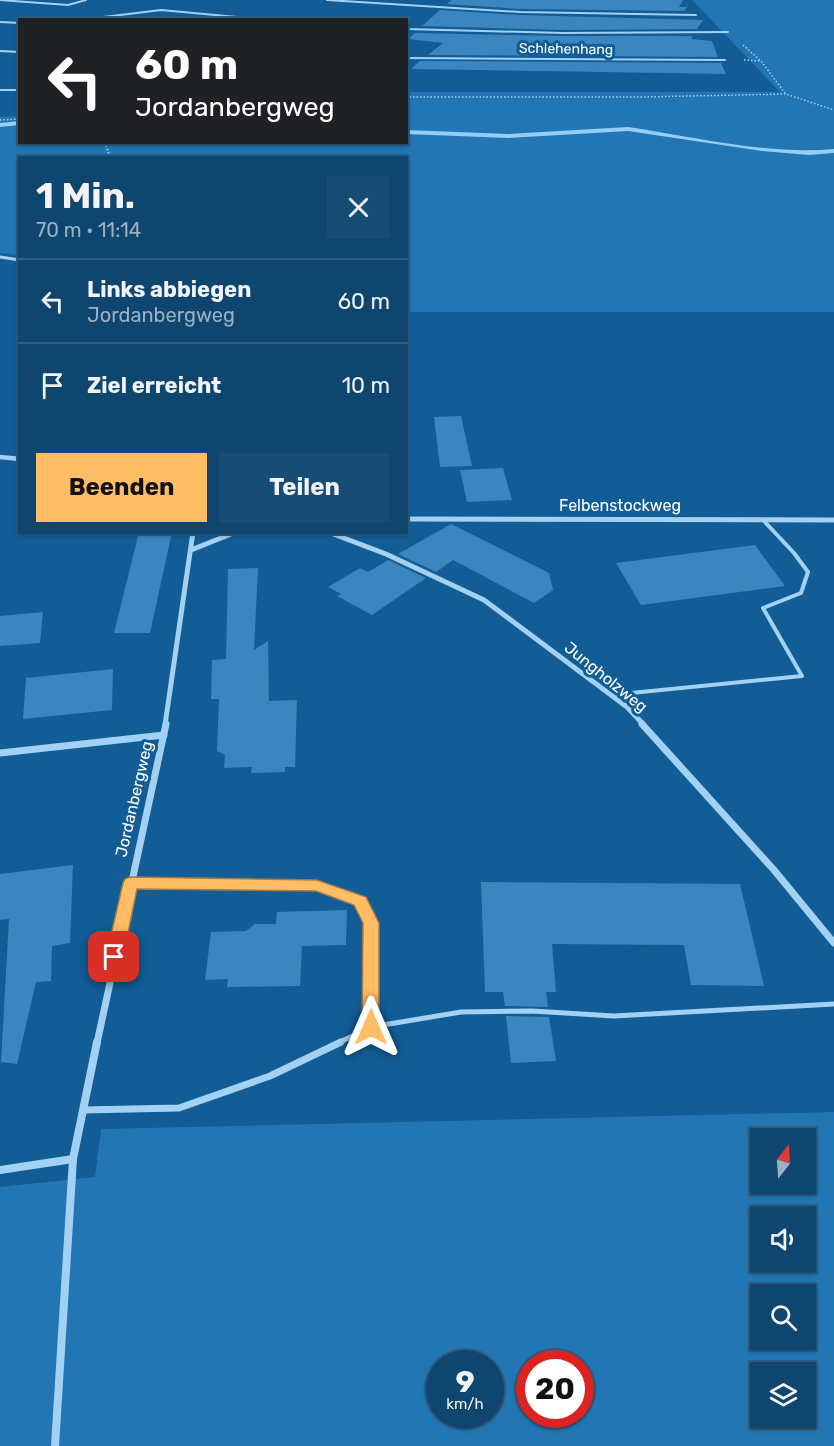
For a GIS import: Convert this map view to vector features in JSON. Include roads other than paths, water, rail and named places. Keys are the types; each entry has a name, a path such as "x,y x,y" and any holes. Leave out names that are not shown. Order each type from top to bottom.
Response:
{"street":[{"path":"0,0 68,5 86,0"},
{"path":"327,0 520,12 696,15"},
{"path":"0,51 18,52"},
{"name":"Schlehenhang","path":"408,58 725,60"},
{"path":"0,90 18,90"},
{"path":"0,257 18,260"},
{"path":"0,457 18,459"},
{"name":"Felbenstockweg","path":"408,519 834,520"},
{"name":"Jordanbergweg","path":"55,1446 73,1159 130,883 164,735 193,534"},
{"path":"191,550 231,534"},
{"name":"Jungholzweg","path":"336,534 386,554 484,600 627,707 759,853 834,944"},
{"path":"0,753 164,735"},
{"path":"0,1170 73,1159"}],"lane":[{"path":"95,18 161,10 249,18"},
{"path":"0,22 18,23"},
{"path":"408,28 563,33 728,32"},
{"path":"611,695 802,676 763,608 801,593 808,572 795,553 763,520"},
{"path":"130,883 317,886 360,901 371,923 371,1027"},
{"path":"83,1110 179,1108 270,1077 371,1027 461,1012 532,1011 614,1016 834,1004"}],"waterway":[{"path":"0,125 18,123"},
{"path":"408,132 508,136 628,129 762,149 809,153 834,151"}]}
